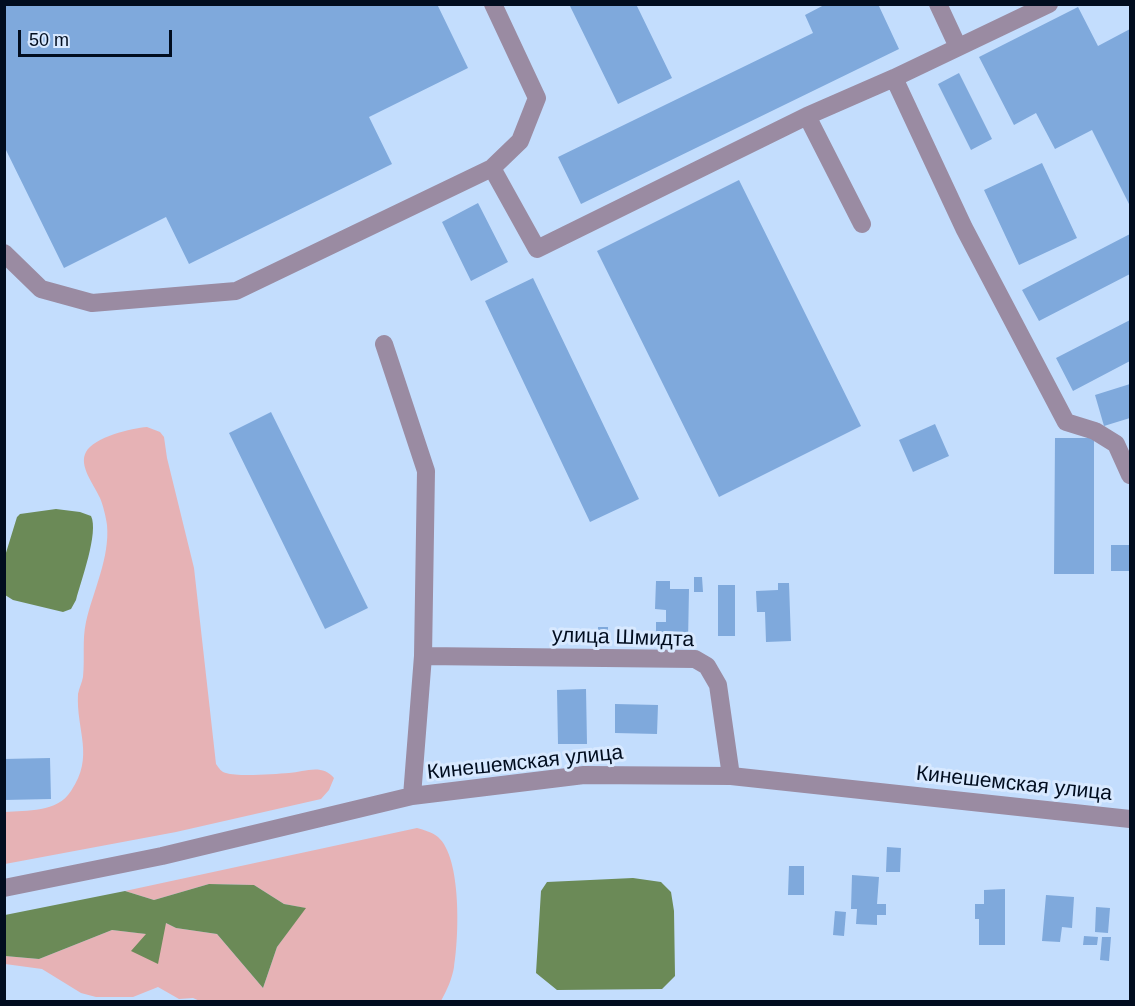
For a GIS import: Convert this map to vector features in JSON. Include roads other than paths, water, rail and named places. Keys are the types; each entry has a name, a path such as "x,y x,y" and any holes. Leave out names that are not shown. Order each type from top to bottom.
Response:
{"street":[{"path":"4,253 41,289 92,303 236,291 492,168 520,141 537,98 493,4"},
{"path":"938,4 958,47"},
{"path":"492,168 537,249 807,116 894,78 1049,4"},
{"path":"894,78 964,228 1066,422 1095,431 1116,444 1131,475"},
{"path":"807,116 862,224"},
{"path":"384,344 426,471 423,656 412,796"},
{"name":"улица Шмидта","path":"423,656 695,659 707,666 718,686 731,776"},
{"name":"Кинешемская улица","path":"4,888 162,856 412,796 584,775 731,776 1131,819"}]}
